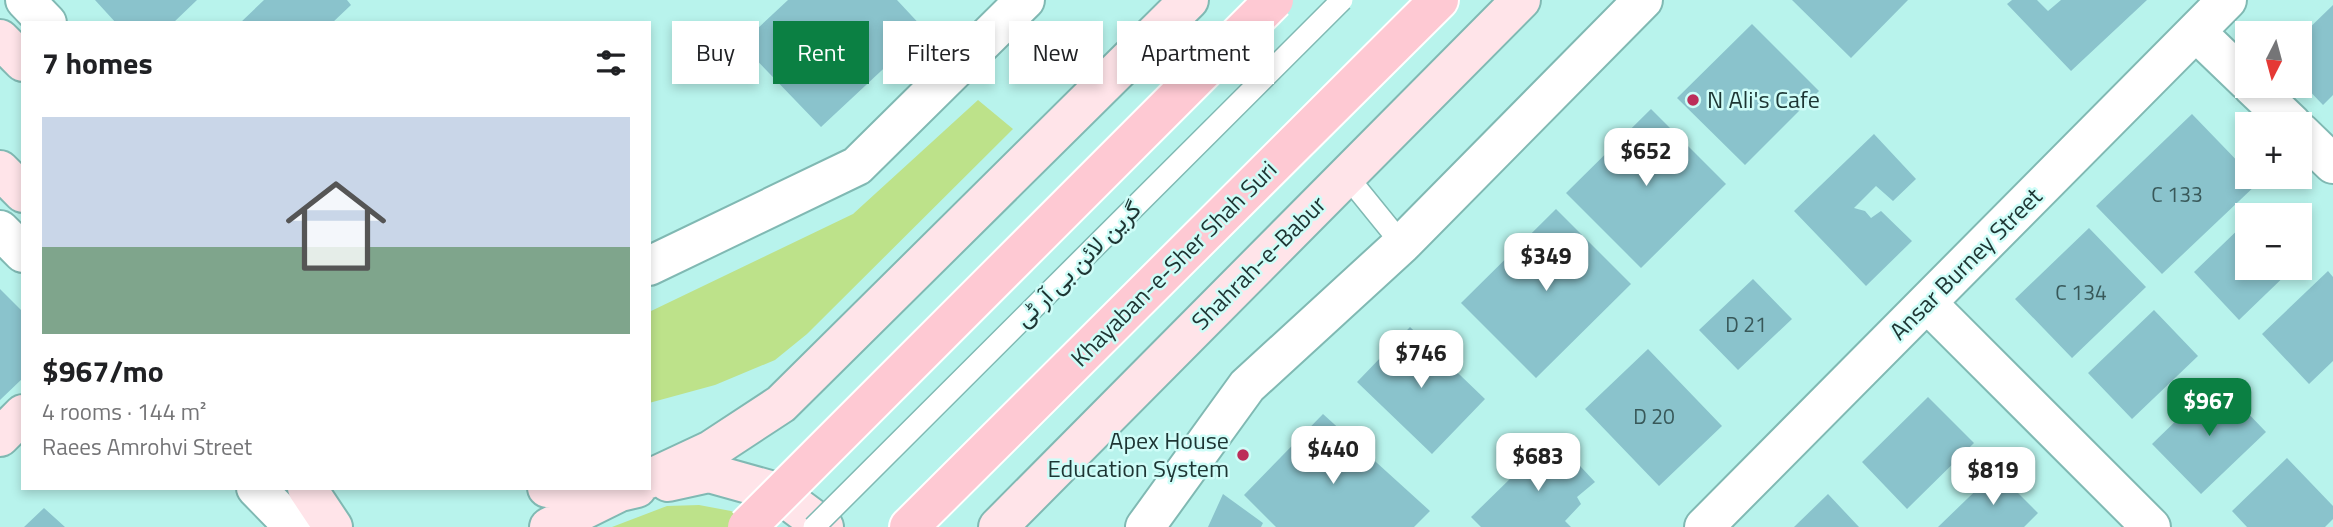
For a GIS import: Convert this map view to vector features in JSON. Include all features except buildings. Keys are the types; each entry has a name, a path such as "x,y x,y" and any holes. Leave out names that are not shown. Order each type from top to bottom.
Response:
{"main road":[{"path":"651,479 711,450 781,404 1189,0"},
{"path":"747,527 1274,0"},
{"name":"Khayaban-e-Sher Shah Suri","path":"909,527 1439,0"},
{"name":"Shahrah-e-Babur","path":"998,527 1521,0"},
{"path":"0,39 21,60"},
{"path":"0,170 21,191"},
{"path":"0,437 21,416"},
{"path":"651,483 709,473 777,492 824,527"},
{"path":"549,527 628,490"}],"street":[{"path":"24,0 45,21"},
{"path":"651,265 857,166 1025,0"},
{"path":"1145,527 1247,386 1402,244 1643,0"},
{"name":"Ansar Burney Street","path":"1704,527 2228,0"},
{"path":"2196,32 2235,69"},
{"path":"2264,98 2279,112"},
{"path":"2312,144 2333,164"},
{"path":"0,230 21,251"},
{"path":"1927,303 2151,527"},
{"path":"261,490 319,511"}],"lane":[{"name":"گرین لائن بی آر ٹی","path":"814,527 1342,0"},
{"path":"1346,175 1402,244"}],"green space":[{"path":"978,100 1013,129 807,334 775,360 715,385 651,402 651,311 853,214"},
{"path":"699,505 731,511 770,527 612,527 667,506"}],"place":[{"name":"N Ali's Cafe","path":"1693,100"},
{"name":"Apex House Education System","path":"1243,455"}]}
